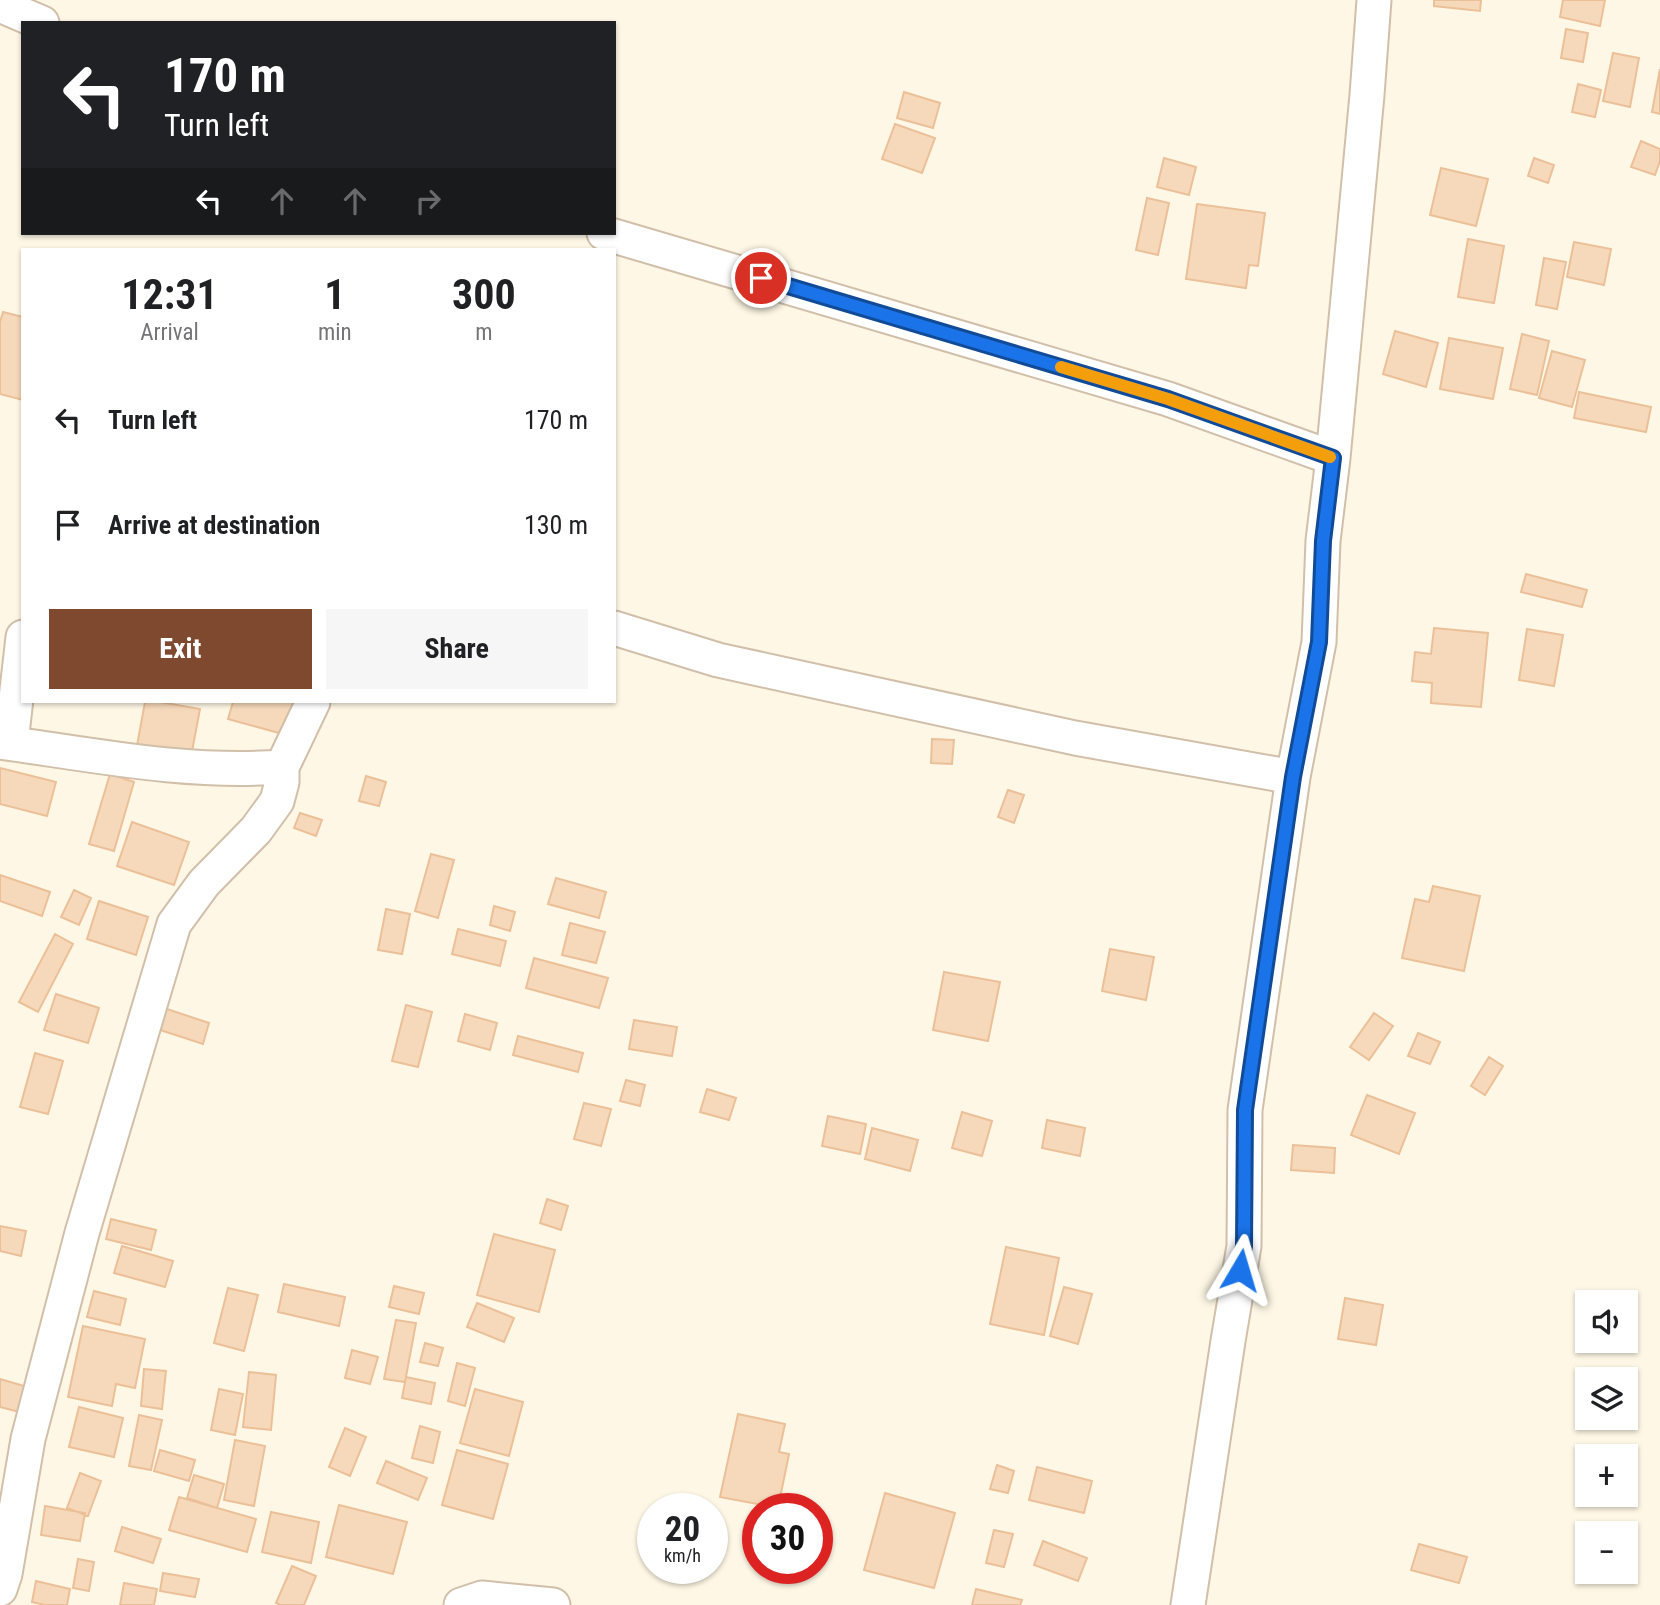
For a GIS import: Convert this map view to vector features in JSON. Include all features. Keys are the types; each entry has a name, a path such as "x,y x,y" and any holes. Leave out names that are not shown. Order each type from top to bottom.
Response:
{"street":[{"path":"1188,1605 1244,1246 1245,1110 1293,777 1319,642 1323,541 1333,458 1374,0"},
{"path":"0,5 37,21"},
{"path":"611,235 1168,399 1333,458"},
{"path":"616,629 718,660 1075,738 1293,777"},
{"path":"21,649 5,742 173,766 251,769 282,767"},
{"path":"0,1589 29,1439 82,1233 174,924 204,883 256,830 278,801 282,767 313,703"},
{"path":"461,1605 482,1598 553,1605"}],"building":[{"path":"1434,0 1481,0 1480,11 1434,6"},
{"path":"1563,0 1605,0 1600,26 1560,17"},
{"path":"1566,29 1588,33 1583,62 1561,58"},
{"path":"1613,53 1639,58 1630,107 1603,101"},
{"path":"1660,69 1660,114 1652,112"},
{"path":"1578,84 1601,90 1595,117 1572,112"},
{"path":"904,92 940,103 933,128 897,118"},
{"path":"895,124 935,138 922,173 882,159"},
{"path":"1641,141 1660,149 1660,161 1655,175 1631,167"},
{"path":"1164,158 1196,167 1189,195 1157,187"},
{"path":"1534,158 1554,165 1548,183 1528,176"},
{"path":"1441,168 1488,179 1476,226 1430,215"},
{"path":"1147,198 1169,203 1158,255 1136,250"},
{"path":"1197,204 1265,213 1258,266 1249,265 1246,288 1186,279"},
{"path":"1468,239 1504,246 1494,303 1458,297"},
{"path":"1574,242 1611,249 1604,285 1567,277"},
{"path":"1544,258 1566,262 1557,309 1536,305"},
{"path":"3,312 21,316 21,399 0,394 0,322"},
{"path":"1395,331 1438,343 1426,387 1383,374"},
{"path":"1522,334 1549,341 1537,395 1510,389"},
{"path":"1449,338 1503,348 1493,399 1440,389"},
{"path":"1552,351 1585,360 1572,407 1539,398"},
{"path":"1579,392 1651,407 1646,432 1574,418"},
{"path":"1526,574 1587,590 1582,607 1521,592"},
{"path":"1434,628 1488,633 1481,707 1431,703 1432,683 1412,681 1415,652 1431,654"},
{"path":"1527,629 1563,635 1554,686 1519,680"},
{"path":"145,703 166,703 200,709 190,762 136,751"},
{"path":"233,703 300,703 290,736 228,719"},
{"path":"932,739 954,740 952,764 931,763"},
{"path":"0,768 56,782 47,816 0,804"},
{"path":"110,774 134,782 114,851 89,844"},
{"path":"366,776 386,782 379,806 359,801"},
{"path":"1008,790 1024,795 1014,823 998,817"},
{"path":"300,813 322,820 316,836 294,828"},
{"path":"132,822 189,842 174,885 117,866"},
{"path":"431,854 454,860 438,918 415,911"},
{"path":"0,875 50,892 42,916 0,901"},
{"path":"556,878 606,892 599,918 548,904"},
{"path":"1433,886 1480,896 1464,971 1402,958 1415,899 1429,902"},
{"path":"74,890 91,898 79,925 61,917"},
{"path":"99,901 148,917 136,955 87,939"},
{"path":"494,906 515,912 510,931 490,925"},
{"path":"386,909 410,914 402,954 378,950"},
{"path":"570,923 605,932 596,963 562,955"},
{"path":"458,929 506,941 500,966 452,954"},
{"path":"55,934 73,944 38,1012 19,1002"},
{"path":"1110,949 1154,957 1146,1000 1102,991"},
{"path":"534,958 608,978 599,1008 526,988"},
{"path":"944,972 1000,982 988,1041 933,1030"},
{"path":"56,994 99,1008 88,1043 44,1030"},
{"path":"155,1005 209,1023 203,1044 148,1026"},
{"path":"406,1005 432,1012 418,1067 392,1061"},
{"path":"1374,1013 1393,1026 1369,1060 1350,1047"},
{"path":"465,1014 497,1023 490,1050 458,1041"},
{"path":"634,1020 677,1027 672,1056 629,1049"},
{"path":"1418,1033 1440,1042 1430,1064 1408,1056"},
{"path":"518,1036 583,1053 578,1072 513,1055"},
{"path":"35,1053 63,1061 48,1114 20,1107"},
{"path":"1489,1057 1503,1066 1485,1095 1471,1086"},
{"path":"626,1080 645,1085 640,1106 620,1101"},
{"path":"707,1089 736,1098 729,1120 700,1112"},
{"path":"1367,1095 1415,1113 1399,1154 1351,1135"},
{"path":"584,1103 611,1109 601,1146 574,1139"},
{"path":"962,1112 992,1121 982,1156 952,1148"},
{"path":"828,1116 866,1124 860,1154 822,1146"},
{"path":"1047,1120 1085,1128 1080,1156 1042,1148"},
{"path":"872,1128 918,1140 910,1171 865,1159"},
{"path":"1293,1145 1335,1148 1334,1173 1291,1170"},
{"path":"547,1199 568,1206 561,1230 540,1223"},
{"path":"111,1219 156,1230 151,1250 106,1239"},
{"path":"0,1226 26,1231 21,1256 0,1251"},
{"path":"494,1234 555,1250 539,1312 477,1295"},
{"path":"122,1246 173,1261 165,1287 114,1273"},
{"path":"1006,1247 1059,1258 1044,1335 990,1324"},
{"path":"284,1284 345,1297 339,1326 278,1312"},
{"path":"394,1286 424,1293 419,1314 389,1307"},
{"path":"1064,1287 1092,1294 1078,1344 1050,1336"},
{"path":"228,1288 258,1295 244,1351 214,1343"},
{"path":"94,1291 126,1299 120,1325 87,1317"},
{"path":"1345,1298 1383,1305 1376,1345 1338,1339"},
{"path":"477,1303 514,1318 504,1342 467,1327"},
{"path":"396,1320 416,1323 405,1382 384,1379"},
{"path":"83,1326 145,1339 135,1388 116,1384 112,1406 68,1397"},
{"path":"425,1343 443,1348 438,1366 420,1362"},
{"path":"352,1350 378,1357 370,1384 345,1378"},
{"path":"457,1363 475,1368 465,1406 448,1401"},
{"path":"144,1369 166,1371 162,1409 141,1406"},
{"path":"249,1372 276,1375 271,1430 243,1427"},
{"path":"406,1377 435,1383 431,1404 402,1398"},
{"path":"0,1379 34,1389 27,1414 0,1407"},
{"path":"219,1389 243,1394 235,1435 211,1430"},
{"path":"475,1389 523,1402 509,1456 460,1443"},
{"path":"79,1407 123,1418 114,1457 69,1447"},
{"path":"738,1414 785,1424 779,1452 789,1454 781,1493 742,1493 742,1501 728,1499 728,1493 721,1493"},
{"path":"139,1415 162,1420 151,1470 129,1466"},
{"path":"420,1426 440,1432 433,1463 412,1458"},
{"path":"345,1428 366,1437 350,1476 329,1467"},
{"path":"235,1440 265,1446 254,1506 224,1500"},
{"path":"160,1450 195,1460 189,1481 154,1471"},
{"path":"457,1450 508,1464 493,1519 442,1505"},
{"path":"386,1461 427,1478 418,1500 377,1483"},
{"path":"997,1465 1014,1471 1008,1493 990,1489"},
{"path":"1037,1467 1092,1481 1084,1513 1029,1500"},
{"path":"80,1473 101,1481 88,1516 67,1508"},
{"path":"194,1475 224,1484 217,1508 187,1498"},
{"path":"885,1493 955,1513 934,1588 864,1570"},
{"path":"179,1497 256,1519 247,1552 169,1530"},
{"path":"339,1505 407,1522 393,1574 326,1557"},
{"path":"45,1506 85,1513 80,1541 41,1535"},
{"path":"271,1512 319,1522 311,1563 262,1552"},
{"path":"122,1527 161,1539 153,1563 115,1551"},
{"path":"994,1530 1013,1534 1004,1567 986,1563"},
{"path":"1043,1541 1087,1558 1078,1581 1034,1565"},
{"path":"1419,1544 1467,1557 1459,1583 1411,1570"},
{"path":"78,1559 94,1562 89,1591 73,1588"},
{"path":"292,1566 316,1576 304,1605 276,1603"},
{"path":"163,1573 199,1579 195,1597 160,1591"},
{"path":"36,1581 70,1589 67,1605 32,1602"},
{"path":"124,1583 157,1589 154,1605 120,1605"},
{"path":"976,1589 1022,1600 1020,1605 972,1605"}],"slow traffic":[{"path":"1061,367 1168,399 1330,457"}],"route":[{"path":"761,278 1168,399 1333,458 1323,541 1319,642 1293,777 1245,1110 1244,1246 1240,1270"}]}
